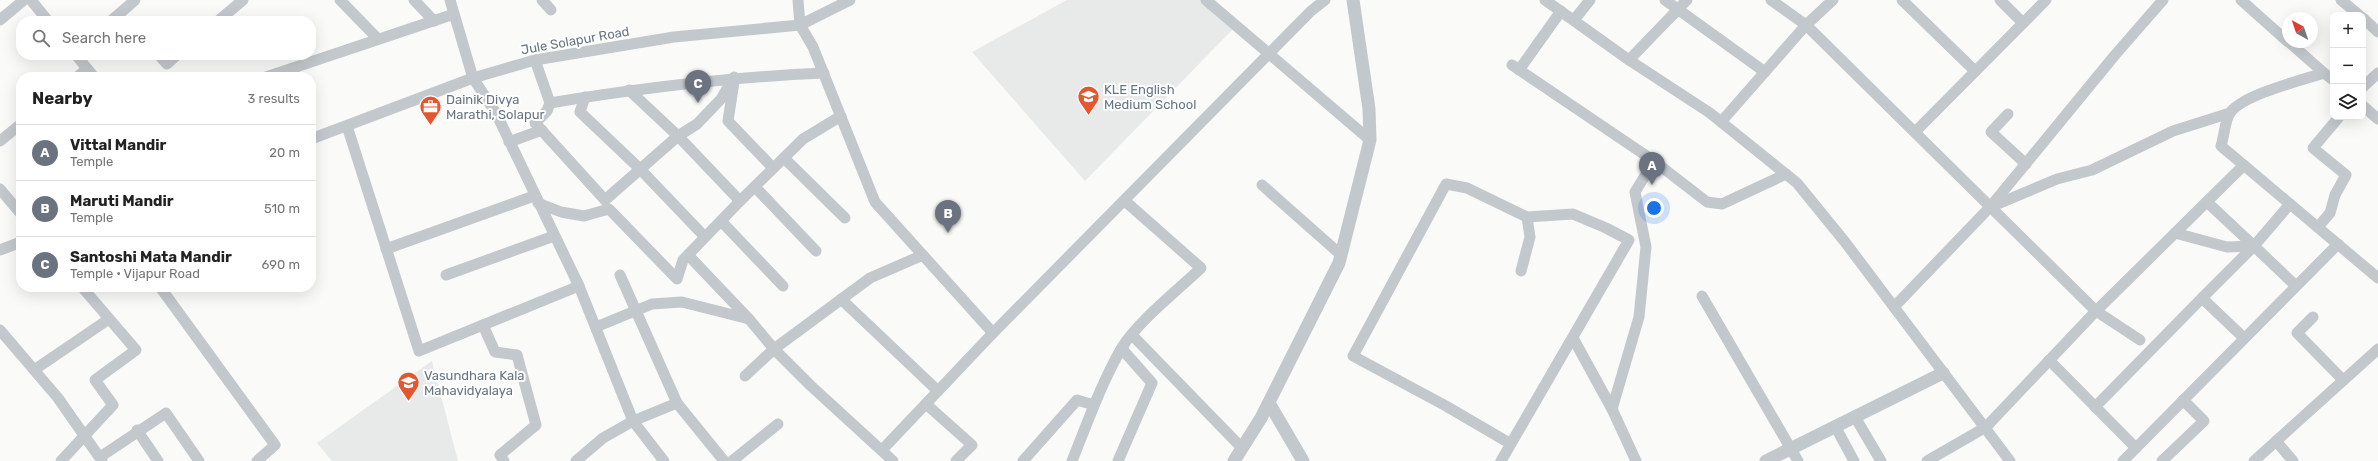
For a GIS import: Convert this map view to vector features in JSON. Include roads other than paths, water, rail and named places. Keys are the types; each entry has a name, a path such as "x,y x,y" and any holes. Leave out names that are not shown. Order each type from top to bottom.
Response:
{"street":[{"path":"0,20 24,0"},
{"path":"31,0 44,16"},
{"path":"121,16 135,0"},
{"path":"224,16 243,0"},
{"path":"340,0 378,40"},
{"path":"414,0 434,21"},
{"path":"450,0 473,78 496,113 536,200 579,286 633,421 664,461"},
{"path":"542,0 551,10"},
{"path":"798,0 800,25 813,46 875,202 993,333"},
{"name":"Jule Solapur Road","path":"316,137 473,78 535,60 674,37 800,25 850,0"},
{"path":"1206,0 1370,140"},
{"path":"882,450 993,333 1311,11 1325,0"},
{"path":"1234,461 1269,403 1339,263 1340,254 1370,140 1369,109 1353,0"},
{"path":"1545,0 1721,122 1797,183 1845,242 1943,373 1986,427 2010,461"},
{"path":"1574,20 1590,0"},
{"path":"1666,0 1765,72"},
{"path":"1630,60 1687,0"},
{"path":"1771,0 1806,25 2096,311 2140,340"},
{"path":"1721,122 1806,25 1833,0"},
{"path":"1902,0 1975,71"},
{"path":"2000,0 2023,23"},
{"path":"1915,132 2046,0"},
{"path":"1894,307 1991,206 2163,0"},
{"path":"2241,0 2282,37"},
{"path":"2341,0 2355,12"},
{"path":"1561,11 1515,67 1654,161 1708,202 1722,204 1786,174"},
{"path":"281,72 454,14"},
{"path":"2366,21 2378,32"},
{"path":"2295,48 2330,78"},
{"path":"80,60 90,72"},
{"path":"163,60 167,64 171,60"},
{"path":"535,60 550,103 547,111 535,122 605,200 639,168 678,136 697,124 712,109 734,77"},
{"path":"550,103 629,90 734,77 824,73"},
{"path":"1991,206 2057,179 2092,170 2173,131 2230,113 2258,95 2324,73"},
{"path":"2366,84 2378,73"},
{"path":"734,77 728,121 773,168"},
{"path":"629,90 678,136 740,201"},
{"path":"585,97 580,112 639,168 705,237"},
{"path":"2366,108 2378,118"},
{"path":"2230,113 2221,146 2378,278"},
{"path":"2008,114 1991,132 2026,164"},
{"path":"386,249 536,200 561,212 584,216 609,209 677,279 683,260 773,168 803,139 841,116"},
{"path":"2318,227 2330,213 2335,195 2346,175 2313,148 2336,120"},
{"path":"347,126 419,351 579,286"},
{"path":"0,141 16,128"},
{"path":"509,142 542,130"},
{"path":"784,158 845,218"},
{"path":"1612,409 1639,317 1646,247 1635,192 1654,161"},
{"path":"1927,461 1986,427 2096,311 2244,165"},
{"path":"1501,461 1511,444 1573,338 1629,240 1573,214 1527,217 1466,188 1446,184 1353,356 1446,406 1511,444"},
{"path":"1262,185 1340,254"},
{"path":"755,187 816,251"},
{"path":"0,188 16,200"},
{"path":"1072,461 1094,405 1122,349 1132,335 1201,268 1125,201"},
{"path":"2207,202 2296,286"},
{"path":"2095,407 2254,246 2290,204"},
{"path":"1521,271 1530,237 1527,217"},
{"path":"721,221 783,286"},
{"path":"2175,233 2227,248 2254,246"},
{"path":"446,274 554,236"},
{"path":"0,250 16,244"},
{"path":"2123,461 2338,244"},
{"path":"688,255 810,386 893,461"},
{"path":"745,376 774,349 870,278 922,255"},
{"path":"620,275 677,403 724,461"},
{"path":"61,461 113,405 95,380 136,350 86,292"},
{"path":"164,292 275,445 257,461"},
{"path":"1702,296 1792,448 1798,461"},
{"path":"2202,298 2244,338"},
{"path":"841,299 938,391"},
{"path":"596,327 652,304 682,302 749,319"},
{"path":"2313,317 2297,333 2343,380"},
{"path":"34,370 109,319"},
{"path":"483,325 495,352 517,355 536,425 500,455 504,461"},
{"path":"0,330 58,398 83,436 101,459 137,430 166,413 200,461"},
{"path":"1132,335 1242,448"},
{"path":"1573,338 1612,409 1636,461"},
{"path":"1118,461 1152,382 1122,349"},
{"path":"2254,461 2378,349"},
{"path":"2049,360 2136,448"},
{"path":"1766,461 1943,373"},
{"path":"1022,461 1077,400 1094,405"},
{"path":"2162,461 2204,421 2183,400"},
{"path":"576,461 603,438 633,421 677,403"},
{"path":"1269,403 1303,461"},
{"path":"926,404 972,445 956,461"},
{"path":"1855,417 1881,461"},
{"path":"732,461 778,424"},
{"path":"1835,426 1854,461"},
{"path":"137,430 158,461"},
{"path":"2276,441 2294,461"}],"place":[{"name":"Santoshi Mata Mandir","path":"698,103"},
{"name":"KLE English Medium School","path":"1088,116"},
{"name":"Dainik Divya Marathi, Solapur","path":"430,126"},
{"name":"Vittal Mandir","path":"1652,185"},
{"name":"Maruti Mandir","path":"948,233"},
{"name":"Vasundhara Kala Mahavidyalaya","path":"409,402"}]}
